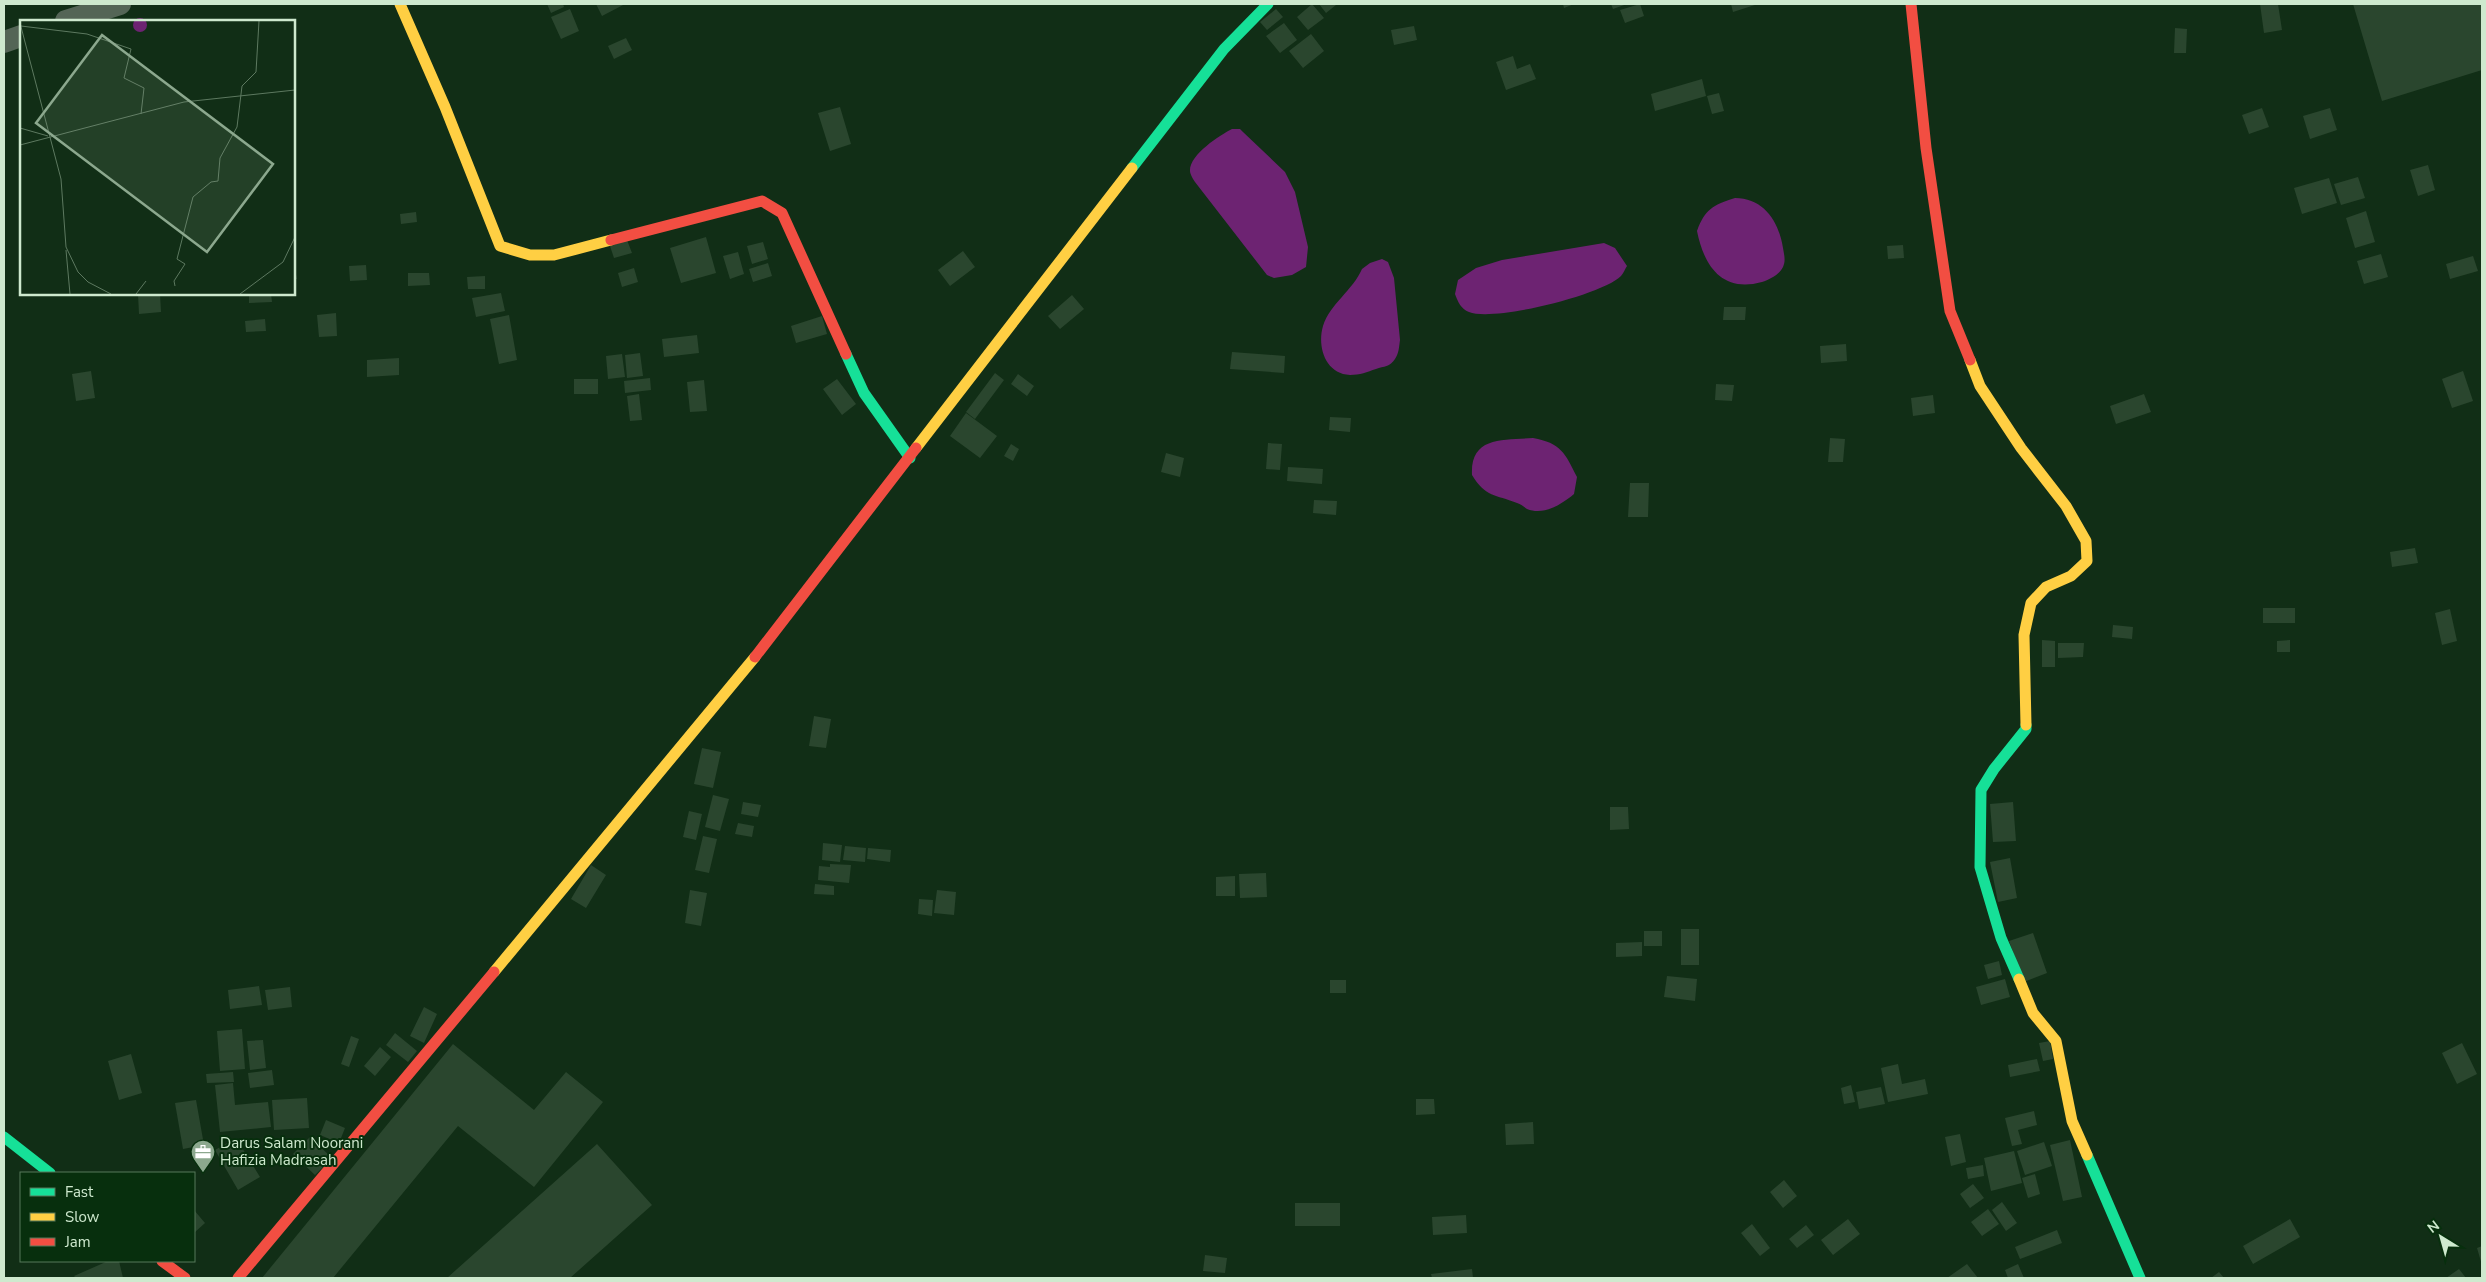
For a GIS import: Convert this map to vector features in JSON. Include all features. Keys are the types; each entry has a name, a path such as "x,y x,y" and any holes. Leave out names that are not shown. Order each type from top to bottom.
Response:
{"street":[{"path":"69,20 120,4"},
{"path":"400,4 445,107 500,246 530,255 554,255 762,201 782,213 864,392 910,458"},
{"path":"238,1278 733,686 1224,49 1268,4"},
{"path":"1910,4 1915,29 1926,148 1950,311 1980,386 2021,448 2066,506 2086,541 2087,561 2071,576 2046,587 2031,603 2024,635 2026,729 1994,769 1981,790 1980,867 2002,938 2033,1012 2056,1041 2072,1121 2140,1278"},
{"path":"4,42 20,36"},
{"path":"4,1138 49,1172"},
{"path":"163,1262 185,1278"}],"shaded area":[{"path":"1232,129 1240,129 1285,172 1295,192 1308,247 1306,267 1292,275 1274,278 1267,275 1191,175 1191,165 1200,152"},
{"path":"1735,198 1754,202 1762,207 1774,221 1781,238 1784,258 1783,267 1777,274 1762,282 1736,284 1726,280 1717,274 1710,265 1700,244 1697,231 1703,218 1715,206"},
{"path":"1604,243 1615,248 1627,266 1621,276 1593,291 1523,310 1482,314 1469,312 1464,309 1455,294 1458,280 1476,268 1502,260"},
{"path":"1382,259 1388,262 1394,278 1400,340 1399,350 1393,362 1387,366 1357,374 1341,373 1334,370 1325,358 1321,342 1323,326 1326,318 1353,284 1362,269 1370,263"},
{"path":"1533,438 1550,443 1561,450 1577,477 1574,494 1552,508 1540,511 1527,509 1518,503 1487,492 1472,475 1476,453 1483,447 1500,440"}],"building":[{"path":"547,4 563,4 564,7 551,13"},
{"path":"596,4 625,4 602,16"},
{"path":"1312,4 1324,18 1308,30 1297,17"},
{"path":"1319,4 1334,4 1336,5 1326,13"},
{"path":"1563,4 1574,4 1564,8"},
{"path":"1611,4 1627,4 1613,9"},
{"path":"1640,4 1644,16 1625,23 1620,10"},
{"path":"1731,4 1758,4 1733,12"},
{"path":"2260,4 2278,4 2282,30 2264,33"},
{"path":"2353,4 2482,4 2482,70 2382,101"},
{"path":"570,9 579,31 561,39 551,17"},
{"path":"1276,9 1283,17 1267,30 1260,22"},
{"path":"1284,23 1297,40 1280,53 1266,36"},
{"path":"1414,26 1417,40 1394,45 1391,30"},
{"path":"2175,28 2187,29 2186,53 2174,53"},
{"path":"1311,34 1324,51 1303,68 1289,51"},
{"path":"626,38 632,50 614,59 608,46"},
{"path":"1513,56 1517,69 1530,64 1536,79 1506,90 1496,62"},
{"path":"1702,79 1706,96 1655,111 1651,94"},
{"path":"1719,93 1724,111 1712,114 1707,96"},
{"path":"840,107 851,144 830,151 818,113"},
{"path":"2262,108 2269,127 2249,134 2242,115"},
{"path":"2330,108 2337,130 2310,139 2303,116"},
{"path":"2428,165 2435,190 2418,196 2410,170"},
{"path":"2358,177 2365,198 2341,205 2334,184"},
{"path":"2329,178 2337,203 2302,214 2294,188"},
{"path":"2366,211 2375,242 2355,248 2346,218"},
{"path":"416,212 417,222 401,224 400,214"},
{"path":"706,237 716,273 681,283 670,248"},
{"path":"627,240 632,253 614,258 610,246"},
{"path":"763,242 768,259 752,264 747,246"},
{"path":"1903,245 1904,258 1888,259 1887,246"},
{"path":"963,251 975,267 950,286 938,270"},
{"path":"738,252 744,274 730,279 723,256"},
{"path":"2381,254 2388,277 2364,284 2357,261"},
{"path":"2473,256 2478,271 2450,279 2446,264"},
{"path":"768,263 772,276 753,282 749,269"},
{"path":"366,265 367,280 350,281 349,266"},
{"path":"634,268 638,282 622,287 618,273"},
{"path":"408,273 429,273 430,285 408,286"},
{"path":"485,276 485,289 468,289 467,277"},
{"path":"501,293 505,311 476,317 472,298"},
{"path":"138,295 160,295 161,312 139,314"},
{"path":"249,295 271,295 272,302 249,303"},
{"path":"1072,295 1084,309 1060,329 1048,316"},
{"path":"1724,307 1746,307 1745,320 1723,320"},
{"path":"336,313 337,336 319,337 317,315"},
{"path":"509,315 517,360 499,364 490,319"},
{"path":"822,316 827,334 796,343 791,326"},
{"path":"265,319 266,331 246,332 245,321"},
{"path":"697,335 699,353 664,357 662,339"},
{"path":"1846,344 1847,361 1821,363 1820,346"},
{"path":"1232,352 1285,356 1284,373 1230,369"},
{"path":"640,353 643,376 627,378 625,355"},
{"path":"622,354 625,377 608,379 606,356"},
{"path":"399,358 399,375 367,377 367,360"},
{"path":"91,371 95,398 76,401 72,374"},
{"path":"2463,371 2473,401 2452,408 2442,379"},
{"path":"995,373 1004,380 975,419 966,412"},
{"path":"1018,374 1034,386 1027,396 1011,384"},
{"path":"650,378 651,390 625,393 624,381"},
{"path":"574,379 598,379 598,394 574,394"},
{"path":"837,379 856,404 842,415 823,389"},
{"path":"704,380 707,411 690,412 687,382"},
{"path":"1716,384 1734,385 1732,401 1715,400"},
{"path":"639,394 642,420 630,421 627,396"},
{"path":"2144,394 2151,412 2116,424 2110,406"},
{"path":"1933,395 1935,413 1913,416 1911,398"},
{"path":"966,413 997,436 980,458 950,436"},
{"path":"1330,417 1351,418 1350,432 1329,430"},
{"path":"1830,438 1845,439 1843,462 1828,462"},
{"path":"1268,443 1282,444 1280,470 1266,469"},
{"path":"1011,444 1019,449 1013,461 1004,456"},
{"path":"1166,453 1184,458 1180,477 1161,472"},
{"path":"1288,467 1323,469 1322,484 1287,481"},
{"path":"1630,483 1649,483 1648,517 1628,517"},
{"path":"1314,500 1337,501 1336,515 1313,513"},
{"path":"2415,548 2418,563 2392,567 2390,552"},
{"path":"2263,608 2295,608 2295,623 2263,623"},
{"path":"2450,609 2457,641 2442,645 2435,613"},
{"path":"2113,625 2133,627 2132,639 2112,637"},
{"path":"2042,640 2055,641 2055,667 2042,667"},
{"path":"2290,640 2290,652 2277,652 2277,641"},
{"path":"2058,643 2084,643 2083,657 2058,658"},
{"path":"814,716 831,719 826,748 809,746"},
{"path":"702,748 721,752 713,788 694,784"},
{"path":"713,795 729,799 720,831 705,827"},
{"path":"743,802 761,805 758,817 741,814"},
{"path":"2013,802 2016,841 1993,842 1990,804"},
{"path":"1610,807 1628,807 1629,829 1610,830"},
{"path":"689,811 702,814 696,840 683,837"},
{"path":"738,823 754,826 752,837 735,834"},
{"path":"703,836 717,839 709,873 695,870"},
{"path":"823,843 842,845 840,862 822,860"},
{"path":"845,846 866,848 865,862 843,860"},
{"path":"868,848 891,850 890,862 867,859"},
{"path":"2010,858 2017,898 1998,902 1990,862"},
{"path":"830,864 851,865 849,883 818,880 819,866 830,867"},
{"path":"591,865 606,875 586,908 571,899"},
{"path":"1266,873 1267,897 1240,898 1239,874"},
{"path":"1235,876 1235,896 1216,896 1216,877"},
{"path":"815,884 834,886 834,895 814,894"},
{"path":"690,890 707,893 701,926 685,923"},
{"path":"937,890 956,892 954,915 934,913"},
{"path":"919,899 933,900 932,916 918,914"},
{"path":"1681,929 1699,929 1699,965 1681,965"},
{"path":"1644,931 1662,931 1662,946 1644,946"},
{"path":"2033,933 2047,973 2024,982 2009,941"},
{"path":"1642,942 1642,956 1616,957 1616,943"},
{"path":"1999,961 2002,975 1988,979 1984,965"},
{"path":"1667,976 1697,979 1695,1001 1664,997"},
{"path":"2005,979 2010,997 1981,1005 1976,987"},
{"path":"1330,980 1346,980 1346,993 1330,993"},
{"path":"259,986 262,1005 230,1009 228,990"},
{"path":"290,987 292,1007 268,1010 265,990"},
{"path":"424,1007 437,1014 424,1043 410,1036"},
{"path":"242,1029 245,1069 220,1071 217,1031"},
{"path":"395,1033 417,1051 408,1062 386,1045"},
{"path":"351,1036 359,1039 349,1067 341,1064"},
{"path":"263,1040 266,1068 250,1070 247,1041"},
{"path":"2050,1041 2053,1059 2043,1061 2039,1043"},
{"path":"2462,1043 2477,1074 2457,1084 2442,1053"},
{"path":"453,1044 534,1110 566,1072 603,1102 534,1187 458,1126 333,1278 262,1278"},
{"path":"380,1047 391,1057 375,1076 364,1066"},
{"path":"131,1054 142,1093 119,1100 108,1061"},
{"path":"2037,1059 2040,1071 2010,1077 2008,1065"},
{"path":"1898,1064 1902,1084 1925,1079 1928,1094 1888,1102 1881,1068"},
{"path":"272,1070 274,1085 250,1088 248,1073"},
{"path":"233,1072 234,1082 207,1083 206,1074"},
{"path":"233,1083 235,1105 268,1102 271,1127 220,1132 215,1085"},
{"path":"1851,1085 1855,1102 1844,1104 1841,1088"},
{"path":"1881,1087 1885,1104 1859,1109 1856,1092"},
{"path":"307,1098 309,1128 274,1130 272,1100"},
{"path":"1416,1099 1434,1099 1435,1114 1416,1115"},
{"path":"196,1100 204,1145 183,1149 175,1103"},
{"path":"2034,1111 2037,1125 2018,1130 2022,1144 2012,1146 2005,1118"},
{"path":"326,1120 345,1128 339,1143 320,1135"},
{"path":"1533,1122 1534,1144 1506,1145 1505,1124"},
{"path":"1960,1134 1966,1162 1951,1166 1945,1137"},
{"path":"310,1137 332,1158 315,1175 293,1154"},
{"path":"236,1138 260,1177 238,1190 215,1150"},
{"path":"2070,1140 2082,1197 2063,1201 2050,1145"},
{"path":"2044,1142 2052,1166 2025,1175 2017,1151"},
{"path":"597,1144 652,1205 570,1278 447,1278"},
{"path":"2014,1151 2022,1183 1991,1191 1984,1158"},
{"path":"1983,1165 1984,1176 1968,1179 1966,1168"},
{"path":"2035,1174 2040,1194 2028,1198 2022,1178"},
{"path":"1784,1180 1797,1196 1783,1208 1770,1192"},
{"path":"1973,1184 1984,1198 1970,1208 1960,1194"},
{"path":"2002,1202 2017,1223 2006,1231 1992,1210"},
{"path":"1295,1203 1340,1203 1340,1226 1295,1226"},
{"path":"1988,1209 1999,1224 1982,1236 1971,1222"},
{"path":"195,1211 205,1223 195,1232"},
{"path":"1466,1215 1467,1233 1433,1235 1432,1217"},
{"path":"1848,1219 1860,1234 1833,1255 1821,1240"},
{"path":"2290,1219 2300,1237 2253,1264 2243,1246"},
{"path":"1752,1224 1770,1248 1760,1256 1741,1233"},
{"path":"1806,1225 1814,1235 1797,1248 1789,1239"},
{"path":"2057,1230 2062,1243 2020,1259 2015,1247"},
{"path":"2482,1246 2482,1265 2477,1248"},
{"path":"1205,1255 1227,1258 1225,1273 1203,1271"},
{"path":"106,1262 119,1262 123,1278 76,1278 74,1276"},
{"path":"1967,1264 1978,1278 1947,1278"},
{"path":"2018,1264 2024,1278 2008,1278 2005,1270"},
{"path":"1472,1269 1473,1278 1432,1278 1431,1274"},
{"path":"2459,1269 2466,1278 2446,1278"},
{"path":"2219,1272 2224,1278 2211,1278"}],"traffic: fast":[{"path":"1132,168 1224,49 1268,4"},
{"path":"846,354 864,393 910,458"},
{"path":"2019,979 2001,938 1980,867 1981,790 1994,769 2026,729 2026,725"},
{"path":"4,1137 49,1172"},
{"path":"2087,1155 2140,1278"}],"traffic: slow":[{"path":"400,4 445,107 500,246 530,255 554,255 611,240"},
{"path":"916,448 1132,168"},
{"path":"1970,360 1980,386 2021,448 2066,506 2086,541 2087,561 2071,576 2046,587 2031,603 2024,635 2026,725"},
{"path":"494,972 755,657"},
{"path":"2019,979 2033,1013 2056,1041 2072,1121 2087,1155"}],"traffic: jam":[{"path":"1911,4 1926,148 1950,311 1970,360"},
{"path":"611,240 762,201 782,213 846,354"},
{"path":"755,657 916,448"},
{"path":"238,1278 494,972"},
{"path":"163,1262 185,1278"}],"place":[{"name":"Darus Salam Noorani Hafizia Madrasah","path":"203,1173"}]}
